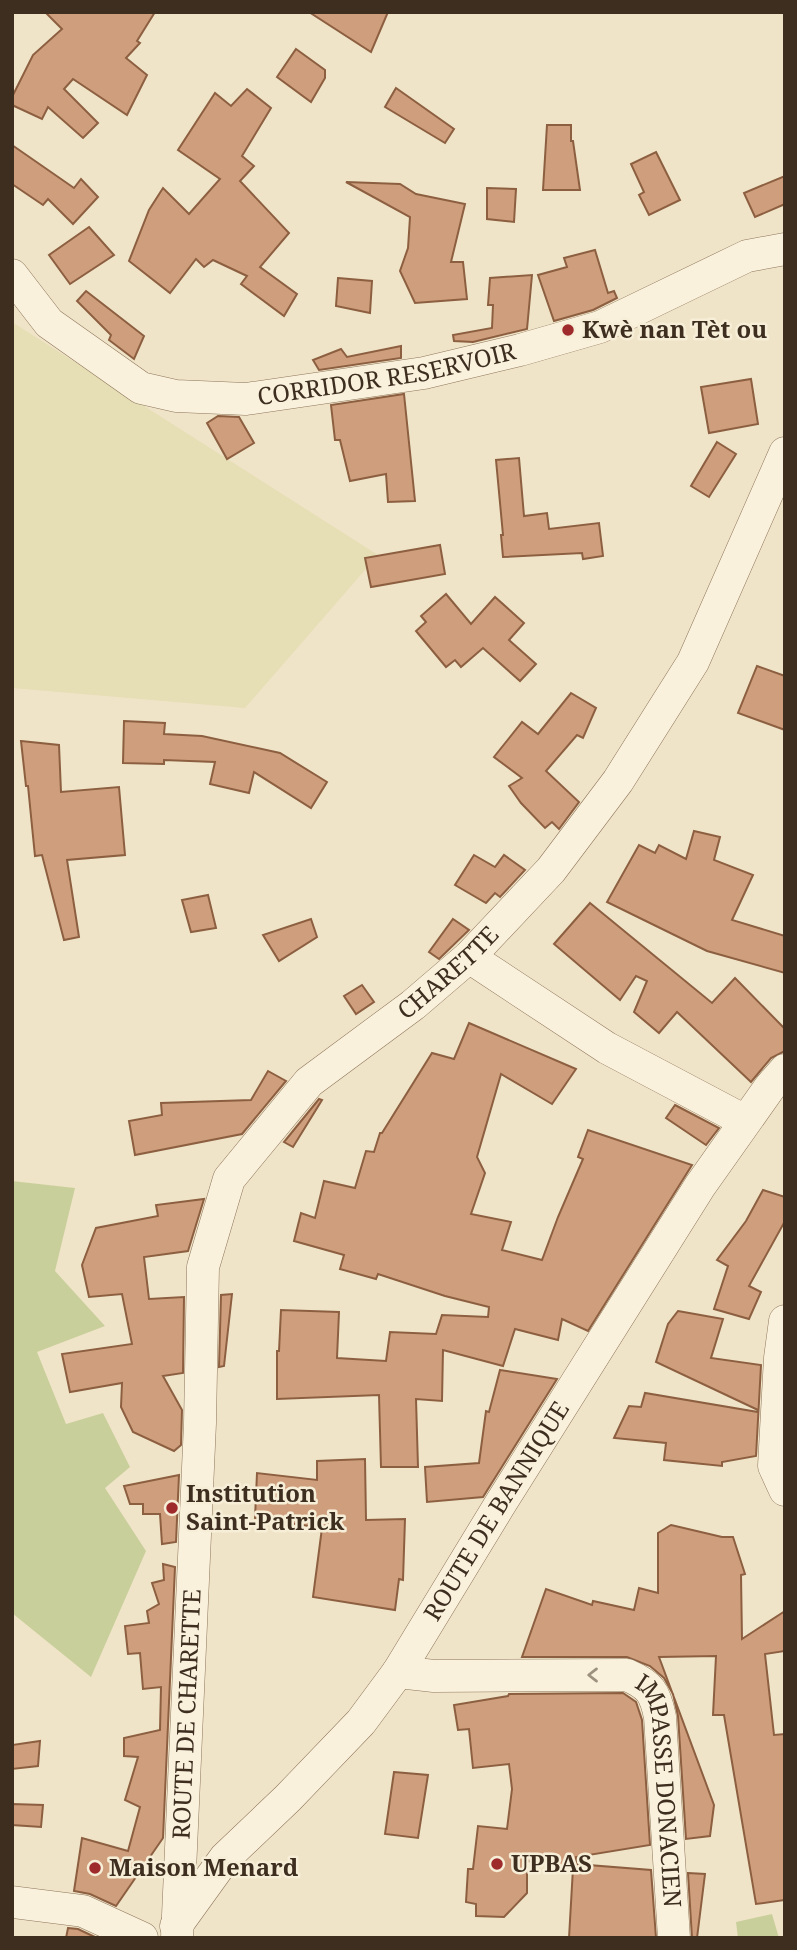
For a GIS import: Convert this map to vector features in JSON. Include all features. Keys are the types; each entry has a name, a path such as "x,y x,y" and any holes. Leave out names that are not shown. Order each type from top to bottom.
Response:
{"street":[{"name":"CORRIDOR RESERVOIR","path":"12,275 49,323 141,388 176,396 246,399 424,373 520,350 600,327 747,256 785,249"},
{"name":"CHARETTE","path":"197,1500 203,1267 229,1179 310,1082 413,1005 469,957 551,870 618,781 693,662 785,453"},
{"path":"469,957 607,1048 745,1121"},
{"name":"ROUTE DE BANNIQUE","path":"173,1934 225,1858 288,1798 360,1722 398,1672 700,1186 777,1078"},
{"path":"785,1321 780,1358 774,1466 785,1490"},
{"name":"ROUTE DE CHARETTE","path":"173,1934 197,1500"},
{"name":"IMPASSE DONACIEN","path":"398,1672 434,1676 627,1675 646,1683 657,1700 660,1717 674,1938"},
{"path":"12,1902 83,1911 142,1938"}],"shaded area":[{"path":"12,322 378,555 245,708 12,688"}],"green space":[{"path":"12,1181 75,1188 55,1271 105,1326 37,1352 66,1424 103,1413 130,1467 105,1488 146,1551 91,1677 12,1613"},
{"path":"772,1914 779,1938 738,1938 736,1922"}],"building":[{"path":"45,12 155,12 137,41 140,43 126,58 147,75 127,115 73,79 64,89 98,123 83,138 48,107 42,119 12,105 12,97 33,55 62,29"},
{"path":"309,12 388,12 371,52"},
{"path":"296,49 325,70 325,78 311,102 277,77"},
{"path":"396,88 454,129 445,143 385,107"},
{"path":"247,89 271,108 242,156 254,166 240,181 289,233 260,267 297,294 284,316 241,284 247,276 213,260 204,267 196,259 170,293 129,261 149,210 163,188 189,214 220,179 178,150 215,93 231,106"},
{"path":"547,125 571,125 571,141 580,190 543,190"},
{"path":"12,145 74,188 81,179 98,197 73,224 48,199 43,205 12,184"},
{"path":"656,152 680,200 649,215 639,195 644,192 631,164"},
{"path":"785,176 785,204 755,217 744,193"},
{"path":"346,182 400,184 416,194 465,204 451,262 463,262 467,299 415,303 400,271 408,248 410,217"},
{"path":"487,188 516,189 514,222 487,219"},
{"path":"89,227 114,255 70,284 49,255"},
{"path":"595,250 608,293 614,291 617,298 593,310 554,321 538,275 567,267 564,258"},
{"path":"532,275 527,329 473,342 454,341 453,335 492,328 493,305 488,305 490,278"},
{"path":"338,278 372,281 370,313 336,306"},
{"path":"86,291 144,336 134,359 109,340 111,335 77,301"},
{"path":"401,346 401,358 319,370 313,360 341,349 347,357"},
{"path":"751,379 758,424 709,433 701,387"},
{"path":"404,394 415,501 388,502 386,474 350,481 340,440 335,440 331,405"},
{"path":"218,416 239,417 254,443 227,459 207,423"},
{"path":"717,442 736,454 709,497 691,486"},
{"path":"519,458 524,516 547,513 549,529 599,523 603,556 583,559 582,553 503,557 496,460"},
{"path":"440,545 445,574 371,587 365,558"},
{"path":"446,594 471,624 495,597 524,623 509,640 536,664 520,681 483,648 461,667 455,660 446,667 416,631 426,622 421,616"},
{"path":"757,666 785,676 785,730 738,713"},
{"path":"571,693 596,708 583,738 577,735 546,771 579,802 559,829 552,822 545,828 509,786 522,778 494,757 522,722 538,734"},
{"path":"124,721 165,723 164,734 202,736 280,753 327,782 311,808 254,772 249,793 210,784 215,762 164,760 164,764 123,763"},
{"path":"21,741 59,745 61,792 119,787 125,855 67,860 79,937 64,940 42,855 35,856"},
{"path":"694,831 720,837 714,860 753,875 732,920 785,936 785,973 707,951 607,902 639,845 655,853 659,845 686,859"},
{"path":"474,855 495,867 504,855 525,870 500,897 495,893 486,903 455,885"},
{"path":"208,895 216,928 191,932 182,900"},
{"path":"590,903 712,1003 735,978 785,1029 785,1051 771,1058 751,1082 677,1012 659,1033 634,1012 647,981 636,976 620,1000 554,944"},
{"path":"311,919 317,937 279,961 263,935"},
{"path":"453,919 469,930 439,959 429,952"},
{"path":"362,985 374,1002 356,1014 344,996"},
{"path":"469,1023 576,1069 552,1104 501,1074 477,1157 485,1173 471,1214 511,1222 502,1250 542,1260 583,1159 578,1157 588,1130 692,1165 588,1331 562,1319 558,1340 515,1329 503,1366 443,1350 442,1401 416,1399 418,1467 381,1467 379,1395 277,1399 277,1351 281,1310 339,1312 337,1358 386,1361 390,1332 436,1334 442,1315 488,1317 489,1307 378,1274 376,1279 340,1269 344,1255 294,1241 301,1213 315,1218 324,1181 355,1188 366,1151 374,1152 380,1133 432,1053 454,1059"},
{"path":"268,1071 286,1081 242,1134 135,1155 129,1121 162,1115 161,1103 251,1100"},
{"path":"319,1099 322,1100 293,1147 284,1142"},
{"path":"675,1105 719,1128 706,1145 666,1118"},
{"path":"763,1190 785,1197 785,1221 749,1286 761,1292 749,1319 714,1309 728,1266 717,1260 746,1221"},
{"path":"204,1199 188,1251 144,1257 149,1299 184,1297 183,1373 163,1376 182,1410 181,1445 174,1451 133,1432 121,1407 122,1383 70,1392 62,1354 132,1344 122,1294 89,1297 82,1265 96,1228 158,1216 156,1205"},
{"path":"232,1294 224,1366 219,1367 221,1295"},
{"path":"678,1311 723,1319 711,1358 761,1365 756,1456 722,1462 722,1466 664,1460 666,1443 614,1438 629,1406 641,1407 645,1393 758,1412 656,1362 668,1324"},
{"path":"500,1370 557,1379 483,1497 427,1502 425,1467 479,1463 486,1411 489,1412"},
{"path":"365,1459 366,1520 405,1519 403,1580 399,1579 395,1610 313,1597 322,1528 255,1518 257,1473 317,1480 317,1461"},
{"path":"179,1475 176,1542 162,1544 160,1514 143,1514 143,1504 130,1504 124,1486"},
{"path":"671,1525 733,1537 745,1574 741,1575 742,1639 785,1611 785,1651 765,1654 774,1735 785,1734 785,1900 756,1904 724,1715 713,1715 716,1656 659,1657 672,1693 664,1678 650,1666 627,1657 522,1657 546,1589 592,1605 593,1601 634,1610 639,1588 658,1593 658,1533"},
{"path":"163,1564 175,1567 163,1838 116,1906 90,1894 74,1891 82,1838 128,1851 140,1807 125,1800 138,1757 124,1756 124,1738 160,1730 161,1687 143,1689 140,1653 128,1654 125,1626 149,1623 147,1611 159,1604 152,1583 164,1580"},
{"path":"623,1693 636,1702 642,1720 650,1845 576,1857 576,1864 651,1870 656,1938 569,1938 573,1868 527,1861 527,1893 504,1917 476,1916 476,1904 466,1902 468,1869 473,1869 478,1826 507,1829 512,1789 509,1764 473,1768 469,1729 458,1730 454,1705 509,1694"},
{"path":"673,1696 714,1805 710,1836 686,1839 678,1716"},
{"path":"40,1741 38,1766 12,1769 12,1745"},
{"path":"394,1772 428,1775 418,1838 385,1834"},
{"path":"12,1804 43,1805 41,1827 12,1825"},
{"path":"688,1873 705,1874 697,1938 692,1938"},
{"path":"68,1928 78,1929 97,1938 66,1938"}],"place":[{"name":"Kwè nan Tèt ou","path":"568,330"},
{"name":"Institution Saint-Patrick","path":"172,1508"},
{"name":"UPBAS","path":"497,1864"},
{"name":"Maison Menard","path":"95,1868"}]}
